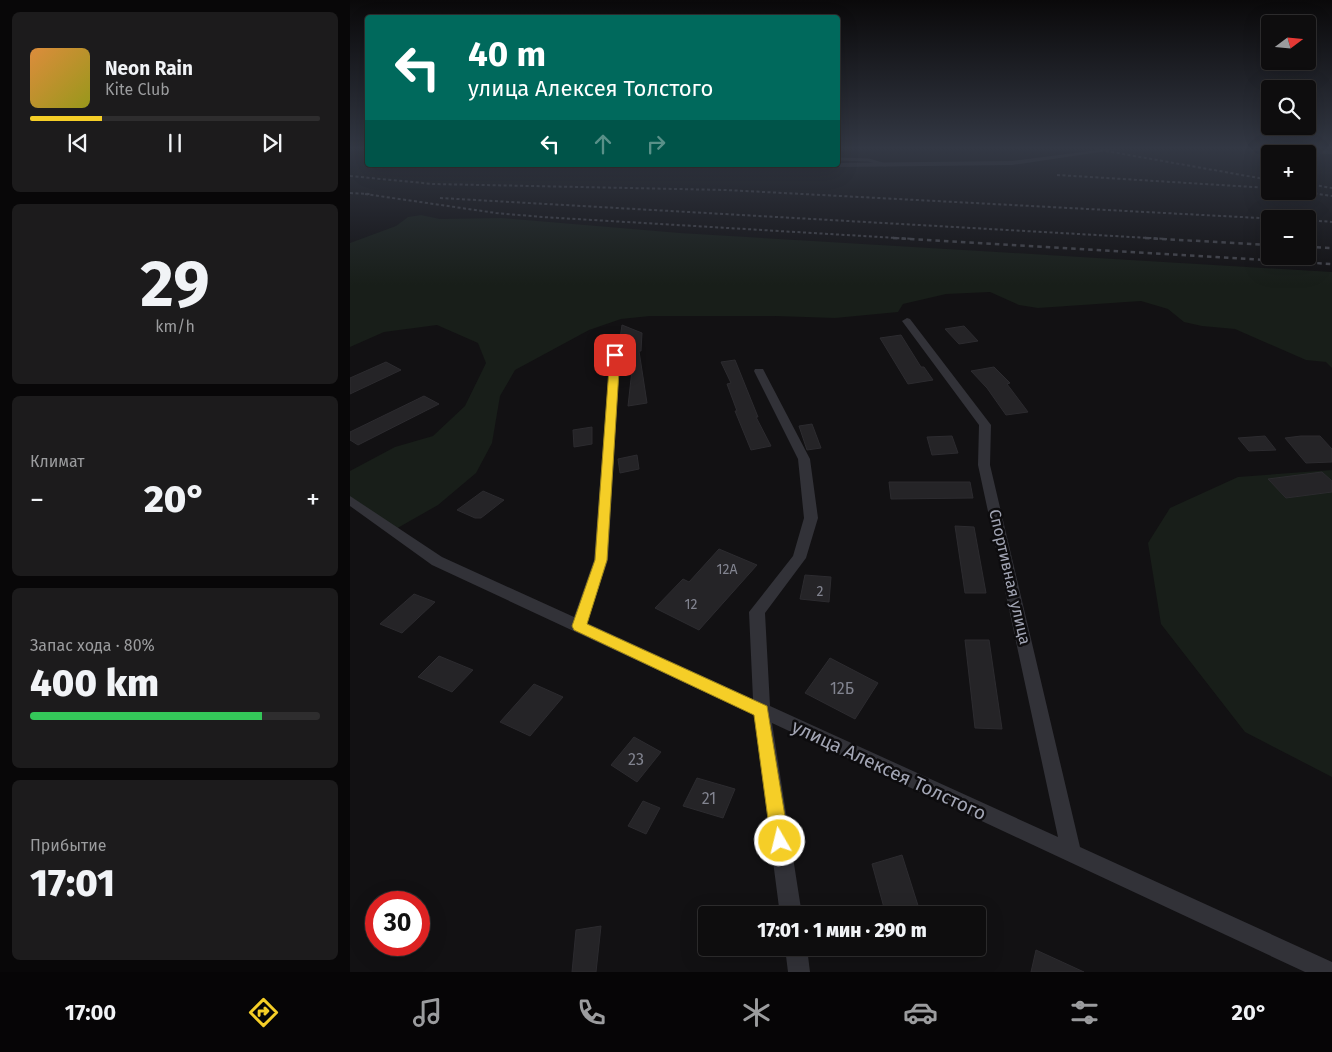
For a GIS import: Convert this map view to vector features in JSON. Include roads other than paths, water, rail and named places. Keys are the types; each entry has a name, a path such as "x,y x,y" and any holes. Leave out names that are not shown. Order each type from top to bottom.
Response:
{"street":[{"name":"Спортивная улица","path":"907,321 985,425 984,466 1072,854"},
{"path":"579,626 601,560 615,355"},
{"path":"758,371 804,459 811,518 799,558 757,612 762,711 790,906"},
{"name":"улица Алексея Толстого","path":"350,500 437,561 1330,972"},
{"path":"797,956 799,972"}],"railway":[{"path":"367,194 496,213 542,217 914,239"},
{"path":"809,194 1261,218"},
{"path":"1321,194 1332,196"},
{"path":"440,198 1167,239"},
{"path":"1316,221 1332,222"},
{"path":"893,238 1332,264"},
{"path":"1145,238 1261,244"},
{"path":"1316,247 1332,248"}]}
